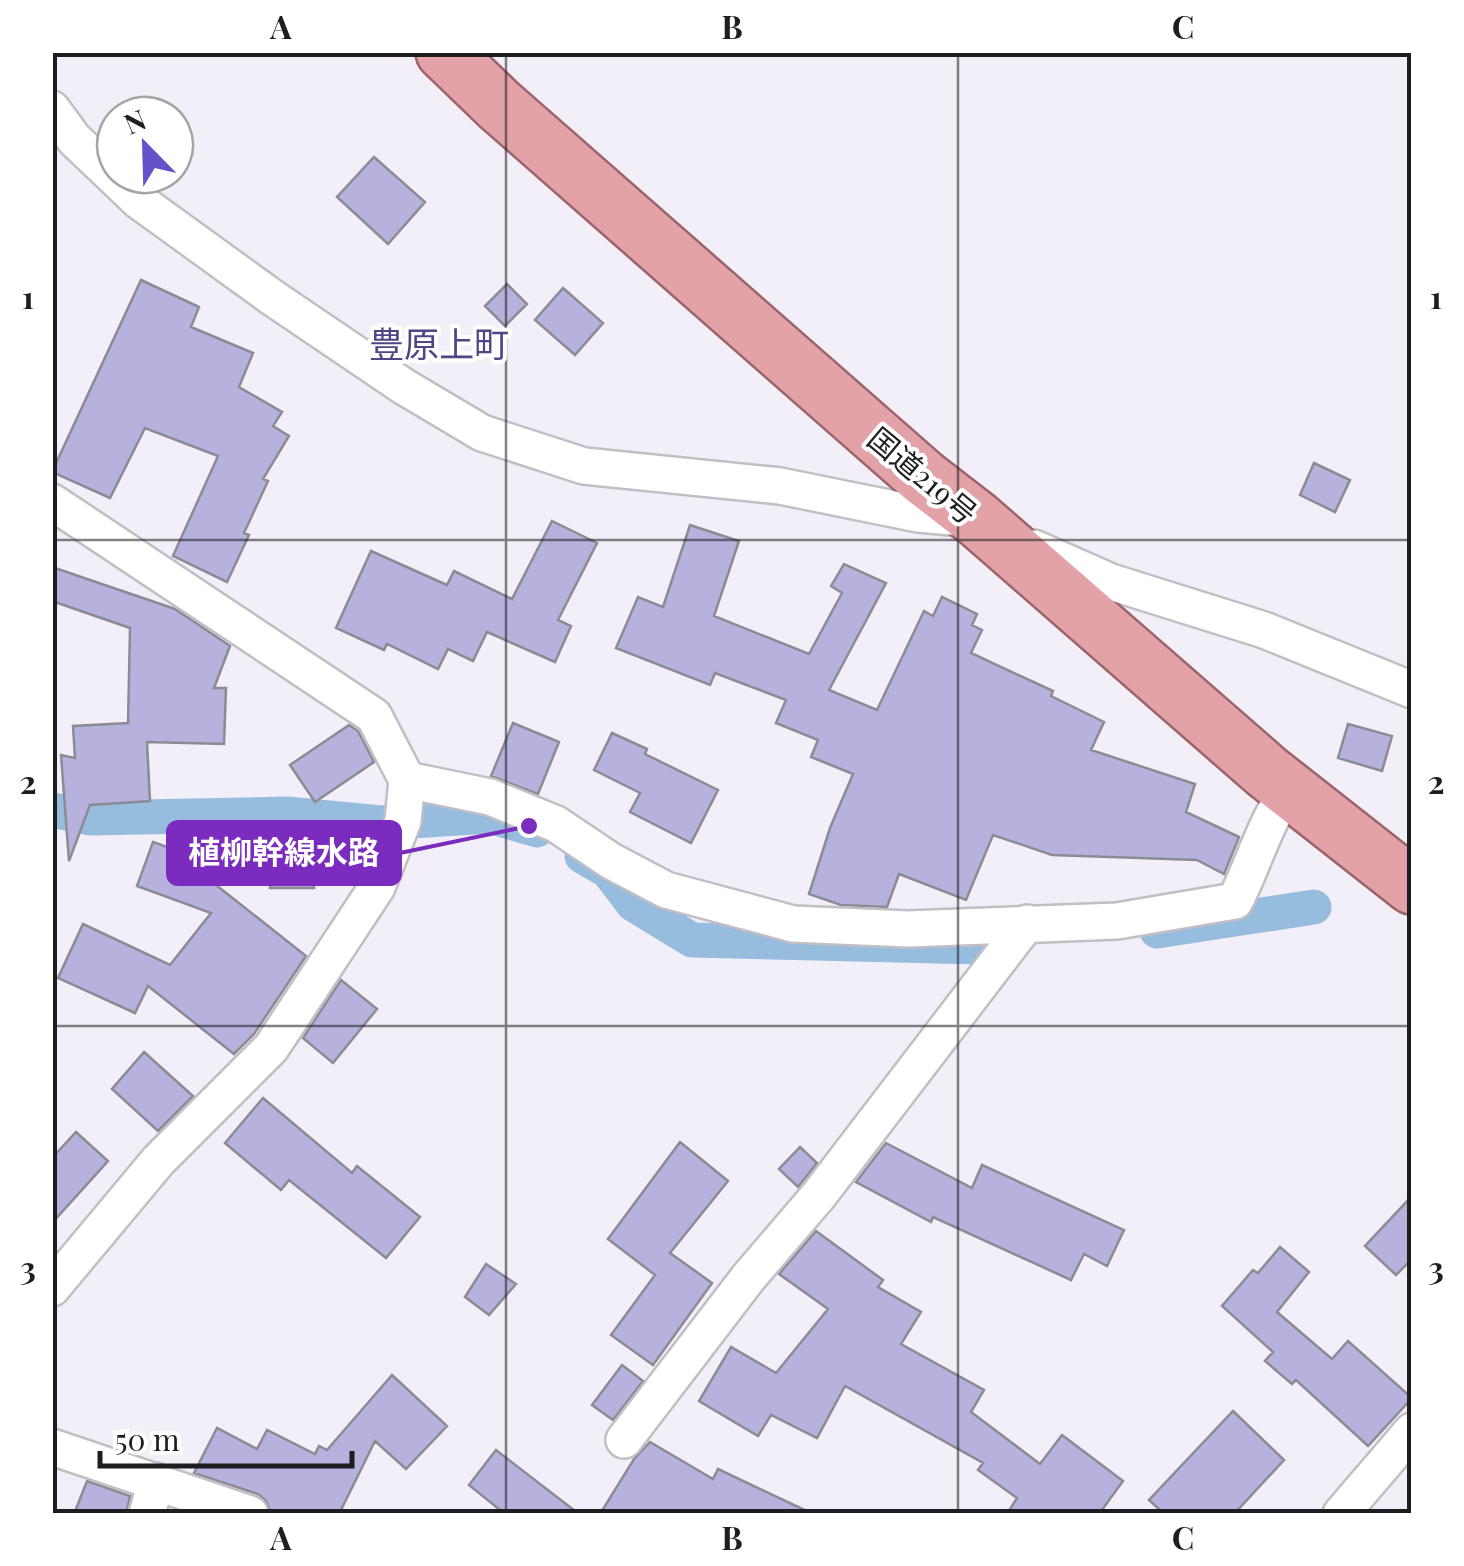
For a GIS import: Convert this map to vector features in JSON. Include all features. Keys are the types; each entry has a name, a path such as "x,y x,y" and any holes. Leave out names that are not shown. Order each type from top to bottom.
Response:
{"highway":[{"name":"国道219号","path":"444,52 498,105 894,452 977,519 1289,790 1412,886"}],"street":[{"path":"52,109 74,139 139,201 354,353 482,433 584,466 780,486 918,514 977,519 1064,564 1264,630 1412,690"},
{"path":"52,502 374,716 407,780 403,820 376,887 271,1048 158,1162 52,1288"},
{"path":"407,780 490,797 556,824 611,862 666,890 793,924 908,929 1117,921 1235,900 1252,868 1271,814 1289,790"},
{"path":"624,1440 1027,923"},
{"path":"1341,1514 1412,1431"},
{"path":"52,1446 151,1497 250,1514"}],"building":[{"path":"374,157 425,202 388,244 337,197"},
{"path":"141,280 199,307 191,327 253,353 239,387 282,412 273,426 289,436 263,479 268,481 227,582 173,556 218,456 145,428 110,498 52,472"},
{"path":"507,284 527,304 505,326 485,306"},
{"path":"563,288 603,323 575,355 535,320"},
{"path":"1314,463 1350,480 1335,512 1300,495"},
{"path":"552,521 597,543 558,620 571,626 555,662 487,632 473,661 448,649 438,669 387,644 384,650 336,628 371,551 447,585 454,571 512,599"},
{"path":"690,525 739,541 714,616 809,654 842,593 831,586 844,564 886,583 829,690 877,710 924,611 933,616 942,597 977,614 972,625 982,630 971,653 1053,691 1051,696 1104,722 1091,750 1195,784 1186,812 1239,837 1224,874 1197,860 1052,855 993,835 966,900 899,874 887,907 841,905 809,894 830,828 853,774 811,757 818,740 776,723 786,700 715,673 710,685 616,648 638,597 663,607"},
{"path":"52,567 175,609 230,646 214,688 226,688 224,744 147,742 150,801 90,805 69,861 61,755 75,758 73,726 128,723 130,628 52,601"},
{"path":"513,723 559,742 538,794 491,776"},
{"path":"1348,724 1392,736 1382,771 1338,758"},
{"path":"349,725 358,731 374,762 315,802 290,765"},
{"path":"612,733 718,790 691,843 630,812 640,793 594,770"},
{"path":"270,832 358,833 357,866 314,865 314,888 270,888"},
{"path":"153,842 217,865 211,881 306,956 254,1034 234,1054 148,986 135,1013 58,978 83,924 170,965 211,913 137,886"},
{"path":"341,980 377,1009 333,1063 303,1038"},
{"path":"144,1052 193,1096 158,1131 112,1089"},
{"path":"263,1098 352,1173 357,1166 420,1217 386,1258 289,1180 281,1190 225,1143"},
{"path":"76,1132 108,1161 52,1223 52,1158"},
{"path":"680,1142 728,1181 670,1253 712,1283 653,1365 611,1335 655,1275 608,1239"},
{"path":"886,1143 972,1188 982,1165 1124,1230 1107,1266 1084,1254 1071,1280 933,1217 931,1222 856,1182"},
{"path":"800,1147 817,1163 798,1187 779,1169"},
{"path":"1412,1196 1412,1259 1396,1275 1365,1246"},
{"path":"816,1231 883,1280 878,1287 921,1312 901,1344 984,1390 971,1412 1040,1464 1062,1435 1123,1481 1099,1514 1007,1514 1017,1498 978,1470 983,1463 845,1386 817,1438 771,1415 758,1436 699,1401 731,1347 776,1373 828,1309 779,1274"},
{"path":"1280,1247 1309,1272 1277,1312 1332,1359 1348,1341 1412,1398 1368,1446 1296,1380 1292,1384 1265,1361 1273,1352 1222,1306 1253,1270 1258,1273"},
{"path":"486,1264 516,1284 489,1315 465,1297"},
{"path":"622,1365 643,1381 613,1420 592,1405"},
{"path":"392,1375 447,1426 406,1469 375,1441 339,1514 271,1514 258,1494 194,1473 217,1428 257,1449 267,1430 315,1454 319,1446 327,1450"},
{"path":"1233,1411 1284,1460 1234,1514 1164,1514 1149,1500"},
{"path":"650,1442 713,1479 718,1469 813,1514 600,1514 634,1459"},
{"path":"496,1450 579,1514 505,1514 469,1485"},
{"path":"87,1481 130,1496 126,1514 74,1514"}],"waterway":[{"path":"52,810 91,818 287,814 381,823 489,816 537,830"},
{"path":"582,856 608,871 633,904 692,940 980,947"},
{"path":"1157,931 1314,907"}],"place":[{"name":"植柳幹線水路","path":"529,826"}],"district":[{"name":"豊原上町","path":"439,342"}]}
